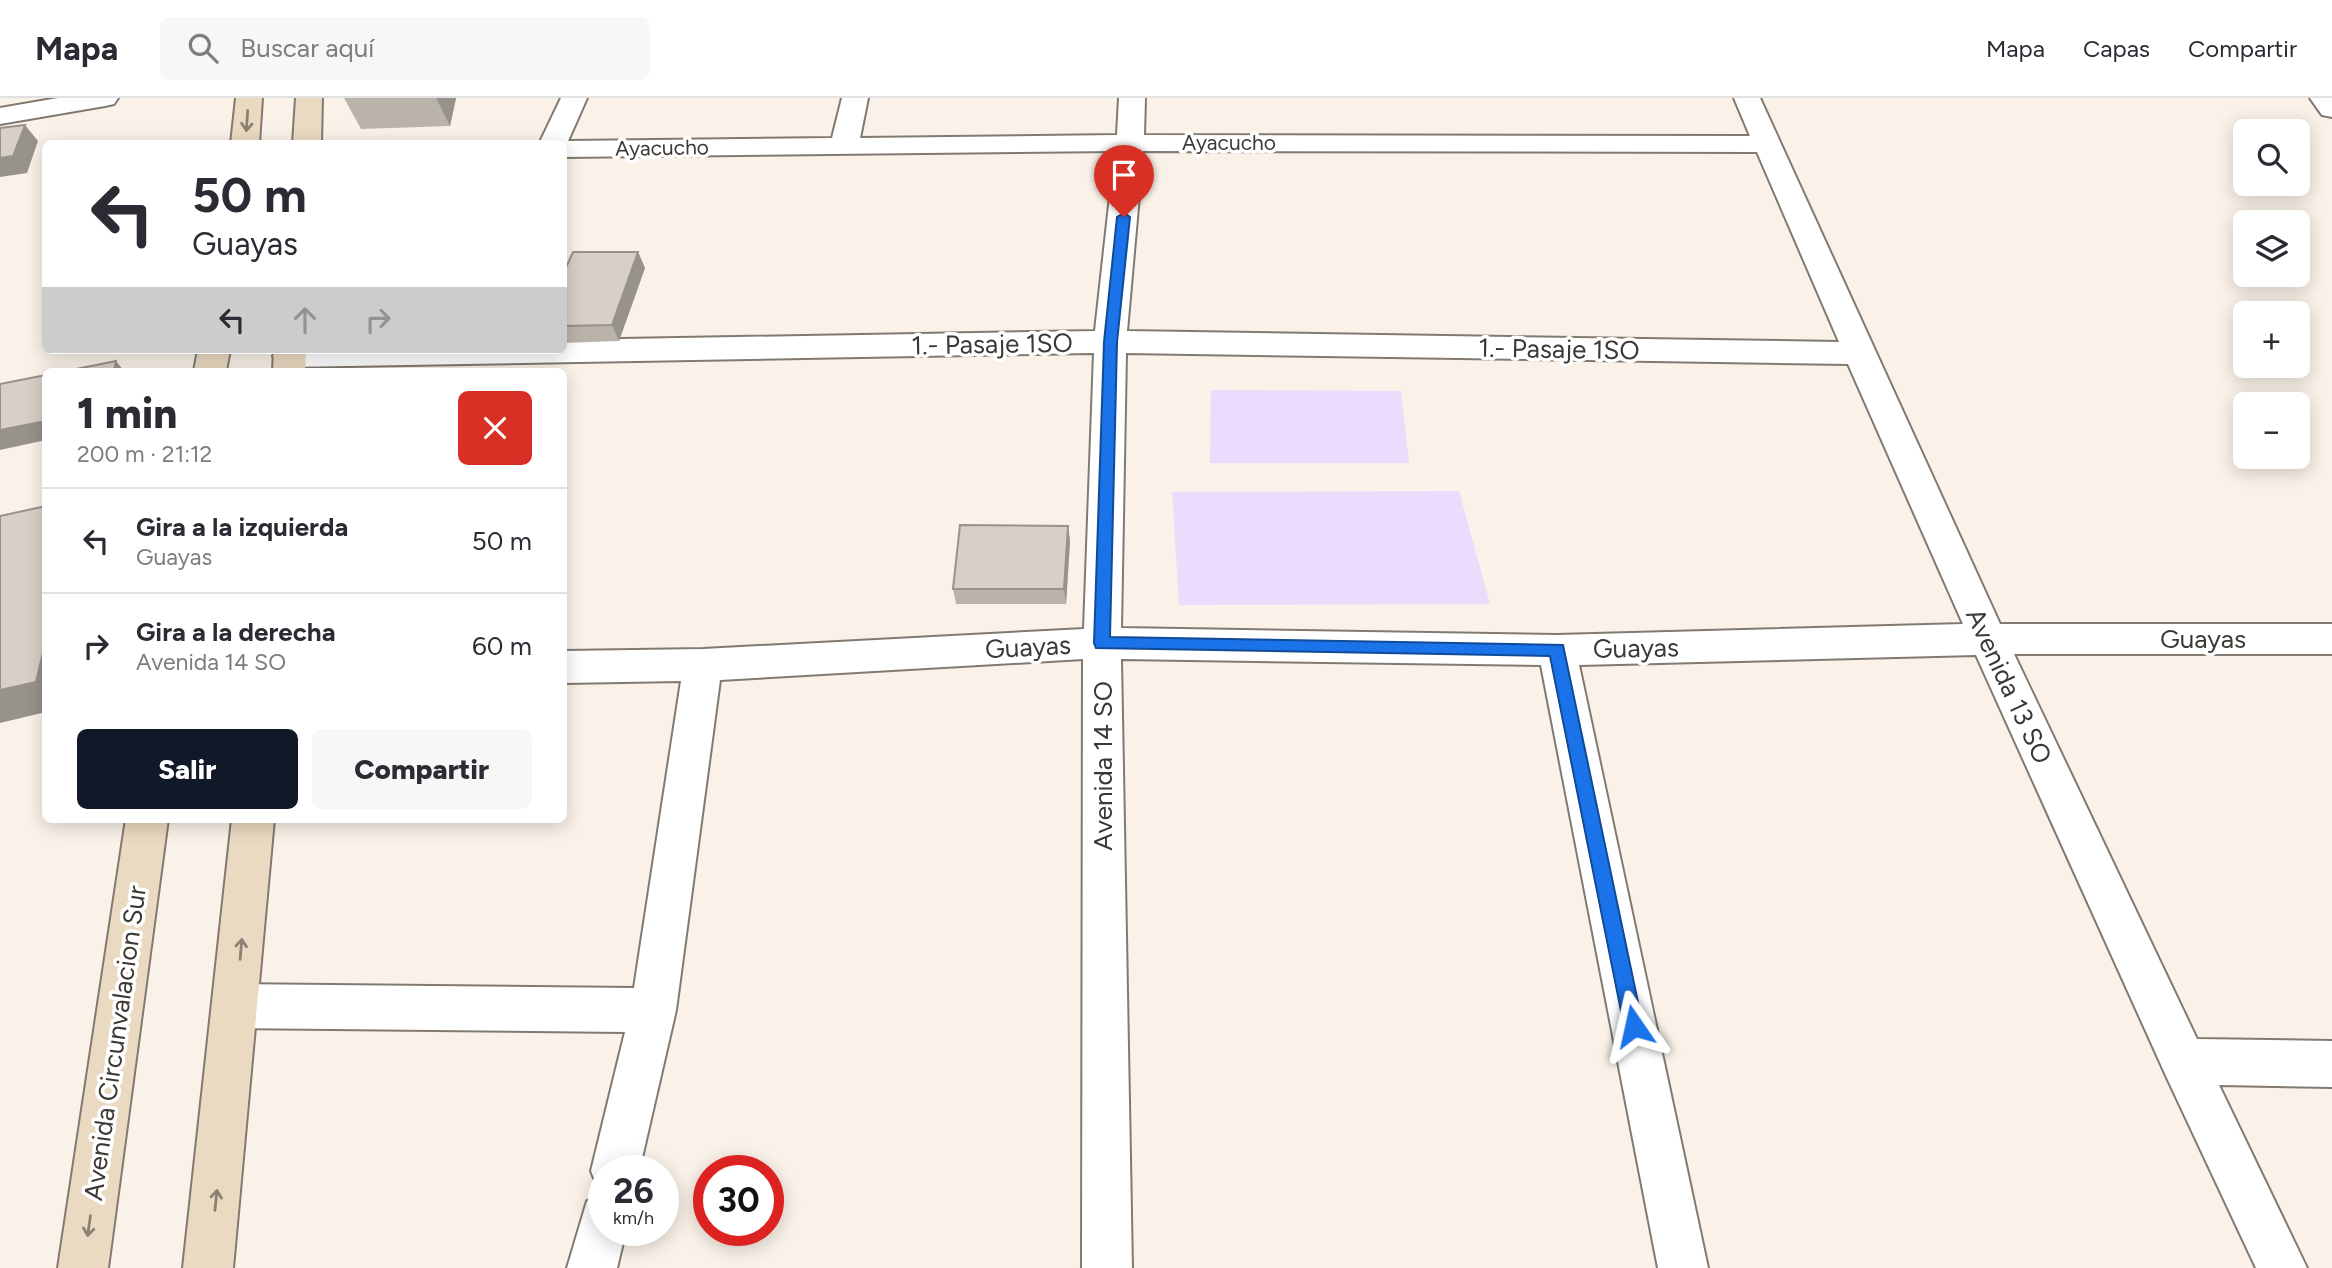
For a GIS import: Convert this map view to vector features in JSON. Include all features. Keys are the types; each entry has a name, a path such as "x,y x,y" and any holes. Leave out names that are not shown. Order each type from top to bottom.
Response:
{"main road":[{"path":"245,140 249,98"},
{"path":"307,140 309,98"},
{"name":"Avenida Circunvalacion Sur","path":"83,1268 146,823"},
{"path":"208,1268 253,823"}],"street":[{"path":"0,116 105,98"},
{"path":"555,140 574,98"},
{"path":"844,146 855,98"},
{"name":"Avenida 14 SO","path":"1107,1268 1102,643 1110,342 1131,143 1132,98"},
{"name":"Avenida 13 SO","path":"1747,98 1987,639 2183,1062 2282,1268"},
{"path":"2323,98 2332,109"},
{"name":"Ayacucho","path":"567,149 1131,143 1768,144"},
{"name":"1.- Pasaje 1SO","path":"567,353 1110,342 1862,353"},
{"name":"1.- Pasaje 1SO","path":"289,359 530,354"},
{"name":"Guayas","path":"567,667 703,665 1102,643 1557,650 1987,639 2332,639"},
{"path":"1557,650 1683,1268"},
{"path":"619,1155 653,1010 703,665"},
{"path":"236,1006 653,1010"},
{"path":"2183,1062 2332,1063"},
{"path":"592,1268 597,1246"}],"shaded area":[{"path":"1211,390 1401,391 1409,463 1210,463"},
{"path":"1459,491 1490,604 1179,605 1172,492"}],"building":[{"path":"25,125 13,156 0,158 0,128"},
{"path":"573,252 638,252 612,325 567,326 567,265"},
{"path":"116,361 115,368 81,368"},
{"path":"42,376 42,422 0,430 0,384"},
{"path":"42,507 42,657 36,682 0,690 0,516"},
{"path":"960,525 1068,526 1064,589 953,589"}],"route":[{"path":"1124,217 1110,342 1102,643 1557,650 1634,1026"}]}
